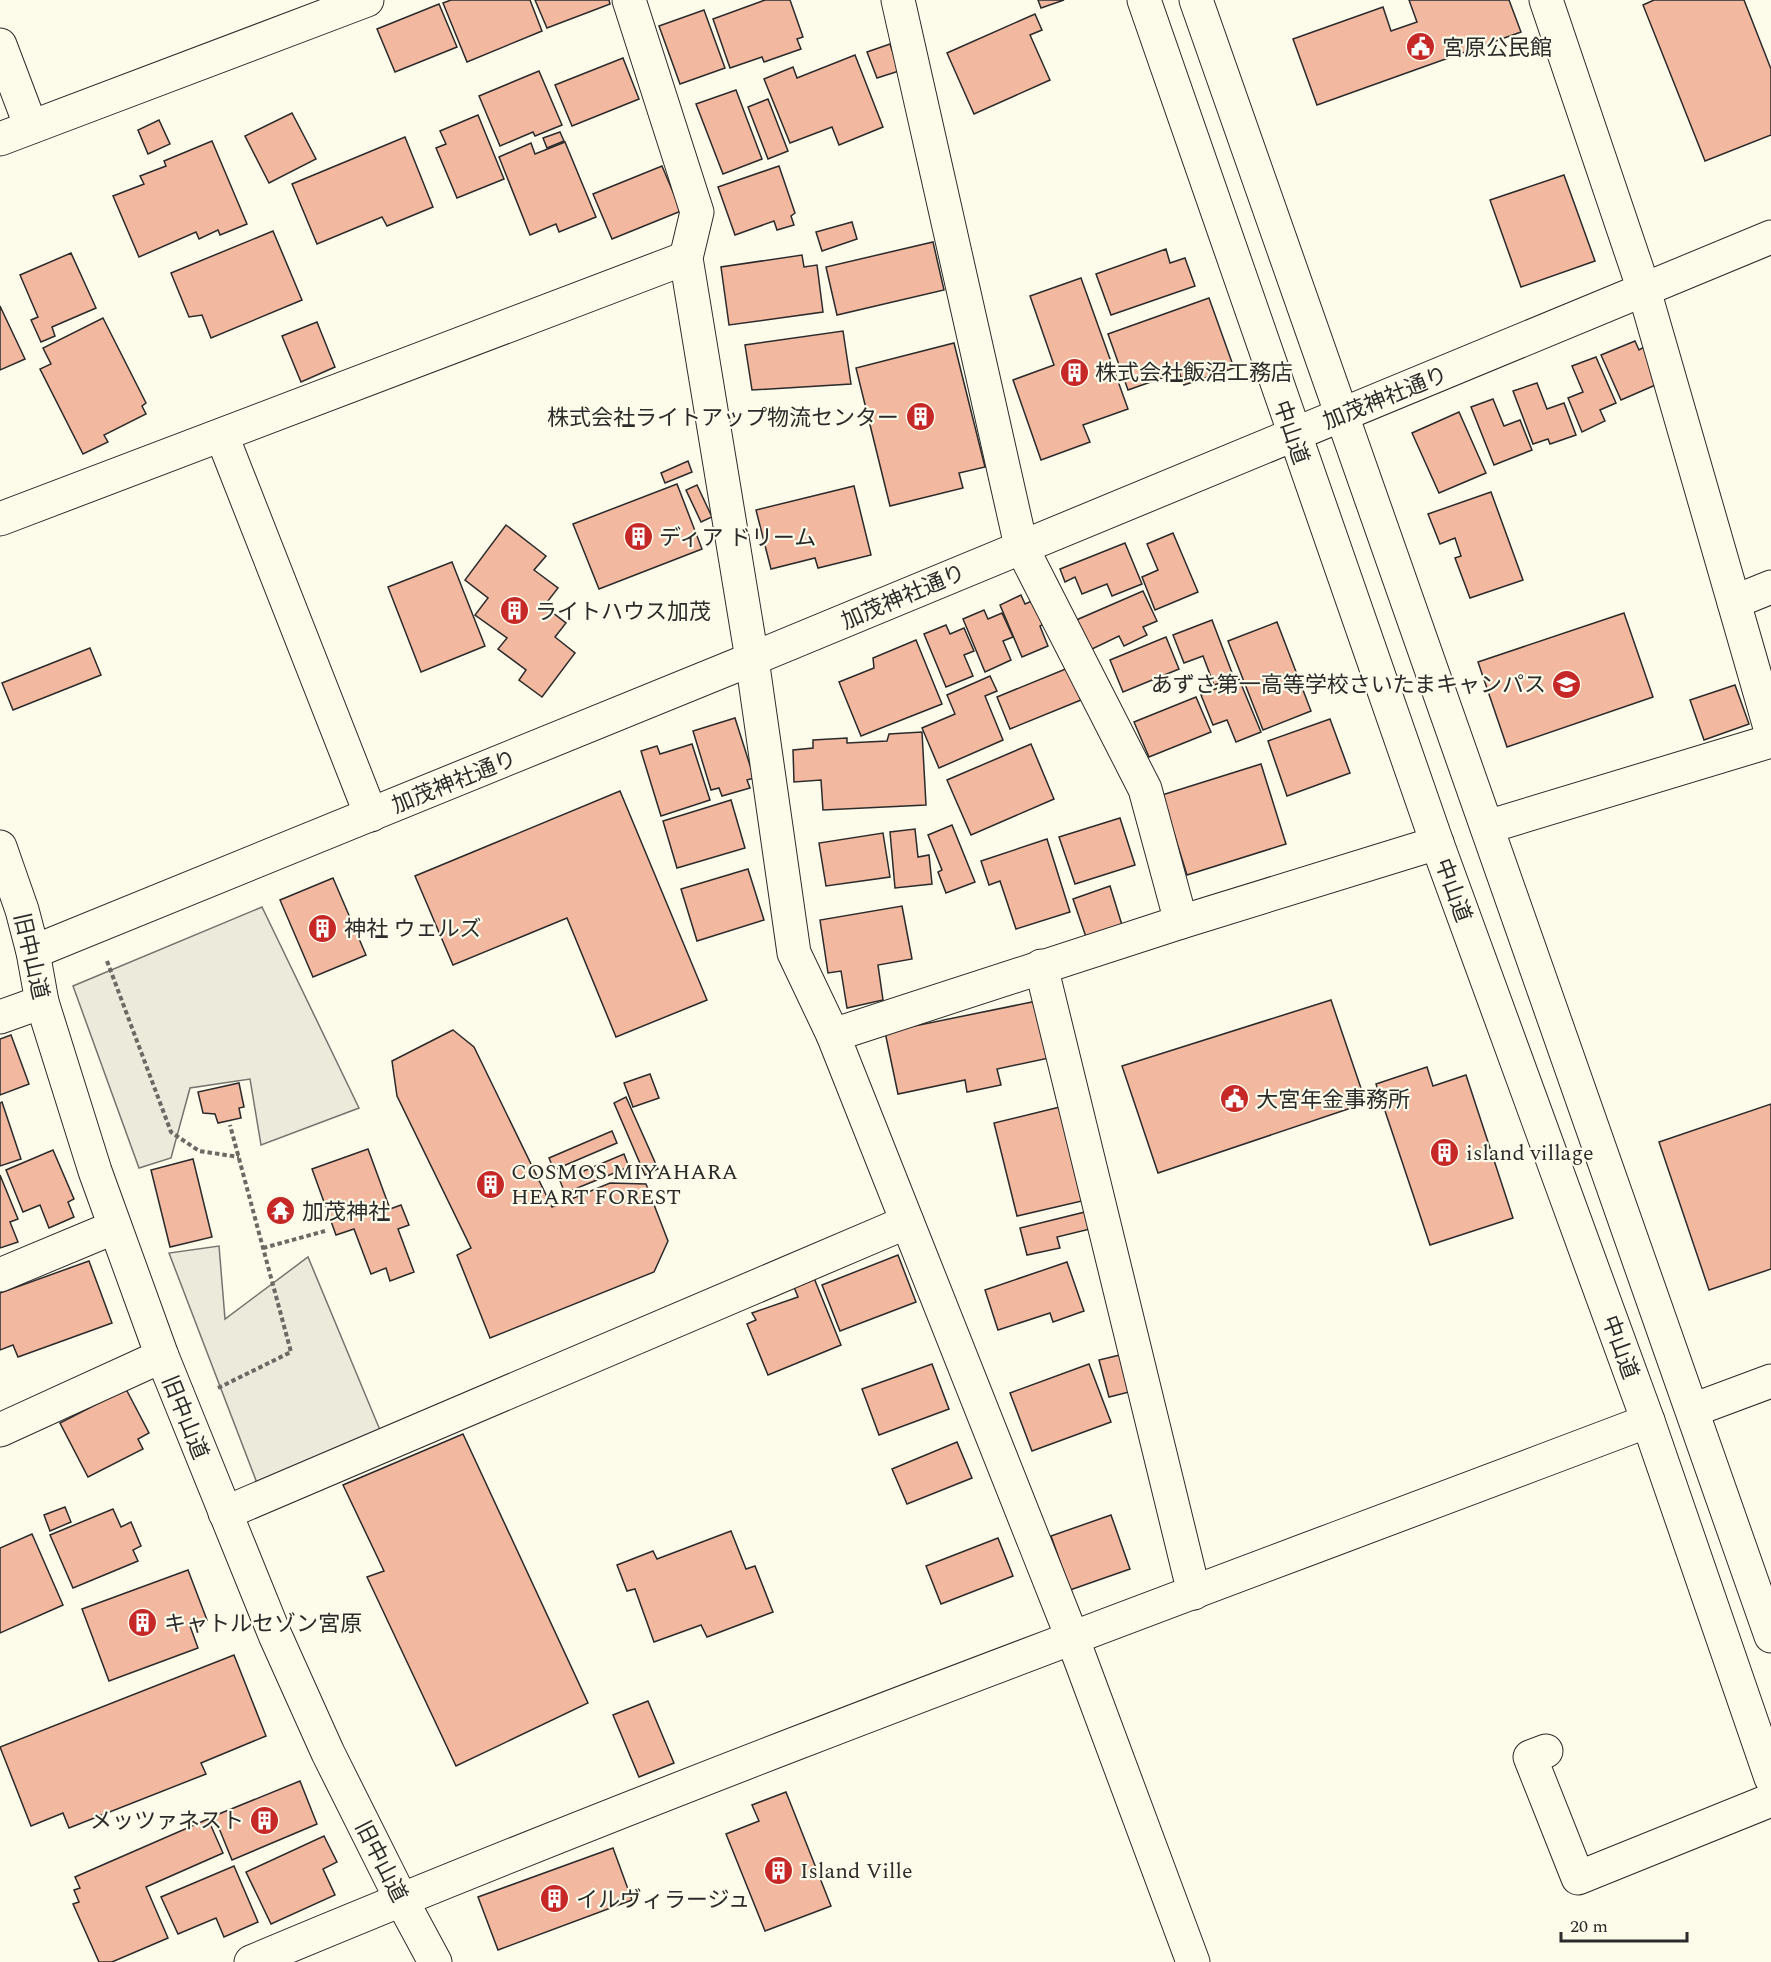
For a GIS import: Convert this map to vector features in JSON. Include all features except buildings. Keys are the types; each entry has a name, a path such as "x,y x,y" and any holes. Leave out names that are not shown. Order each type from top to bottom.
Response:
{"main road":[{"path":"0,139 293,13 368,0"},
{"path":"629,0 698,212 686,258 752,659 794,953 833,1035 1072,1637 1193,1962"},
{"path":"898,0 1021,546 1145,789 1181,922"},
{"name":"中山道","path":"1144,0 1293,435 1437,843 1648,1421 1771,1778"},
{"name":"中山道","path":"1196,0 1771,1636"},
{"path":"1546,0 1644,290 1771,731"},
{"path":"0,45 31,127"},
{"name":"加茂神社通り","path":"33,952 752,659 1771,237"},
{"path":"0,519 686,258"},
{"path":"222,436 371,815"},
{"path":"1734,602 1771,587"},
{"path":"1487,827 1771,741"},
{"path":"833,1035 1041,966 1437,843"},
{"name":"旧中山道","path":"0,847 33,952 42,1002 115,1227 162,1356 275,1635 328,1753 400,1899 435,1962"},
{"path":"1041,966 1194,1593"},
{"path":"0,1017 42,1002"},
{"path":"225,1513 907,1222"},
{"path":"0,1275 115,1227"},
{"path":"0,1430 162,1356"},
{"path":"1693,1410 1771,1381"},
{"path":"251,1962 400,1899 1072,1637 1648,1421"},
{"path":"1546,1751 1530,1756 1578,1878 1771,1800"}],"path":[{"path":"104,955 171,1132 199,1151 238,1157"},
{"path":"211,1391 291,1352 230,1125"},
{"path":"263,1248 325,1231"}],"shaded area":[{"path":"262,907 359,1108 261,1145 250,1079 190,1088 171,1158 139,1168 73,986"},
{"path":"219,1246 225,1319 308,1257 380,1430 257,1483 169,1253"}],"place":[{"name":"宮原公民館","path":"1421,47"},
{"name":"株式会社飯沼工務店","path":"1074,372"},
{"name":"株式会社ライトアップ物流センター","path":"920,417"},
{"name":"ディア ドリーム","path":"638,537"},
{"name":"ライトハウス加茂","path":"514,611"},
{"name":"あずさ第一高等学校さいたまキャンパス","path":"1567,684"},
{"name":"神社 ウェルズ","path":"323,928"},
{"name":"大宮年金事務所","path":"1235,1099"},
{"name":"island village","path":"1445,1152"},
{"name":"COSMOS MIYAHARA HEART FOREST","path":"490,1184"},
{"name":"加茂神社","path":"281,1211"},
{"name":"キャトルセゾン宮原","path":"143,1623"},
{"name":"メッツァネスト","path":"265,1820"},
{"name":"Island Ville","path":"779,1870"},
{"name":"イルヴィラージュ","path":"555,1899"}]}
